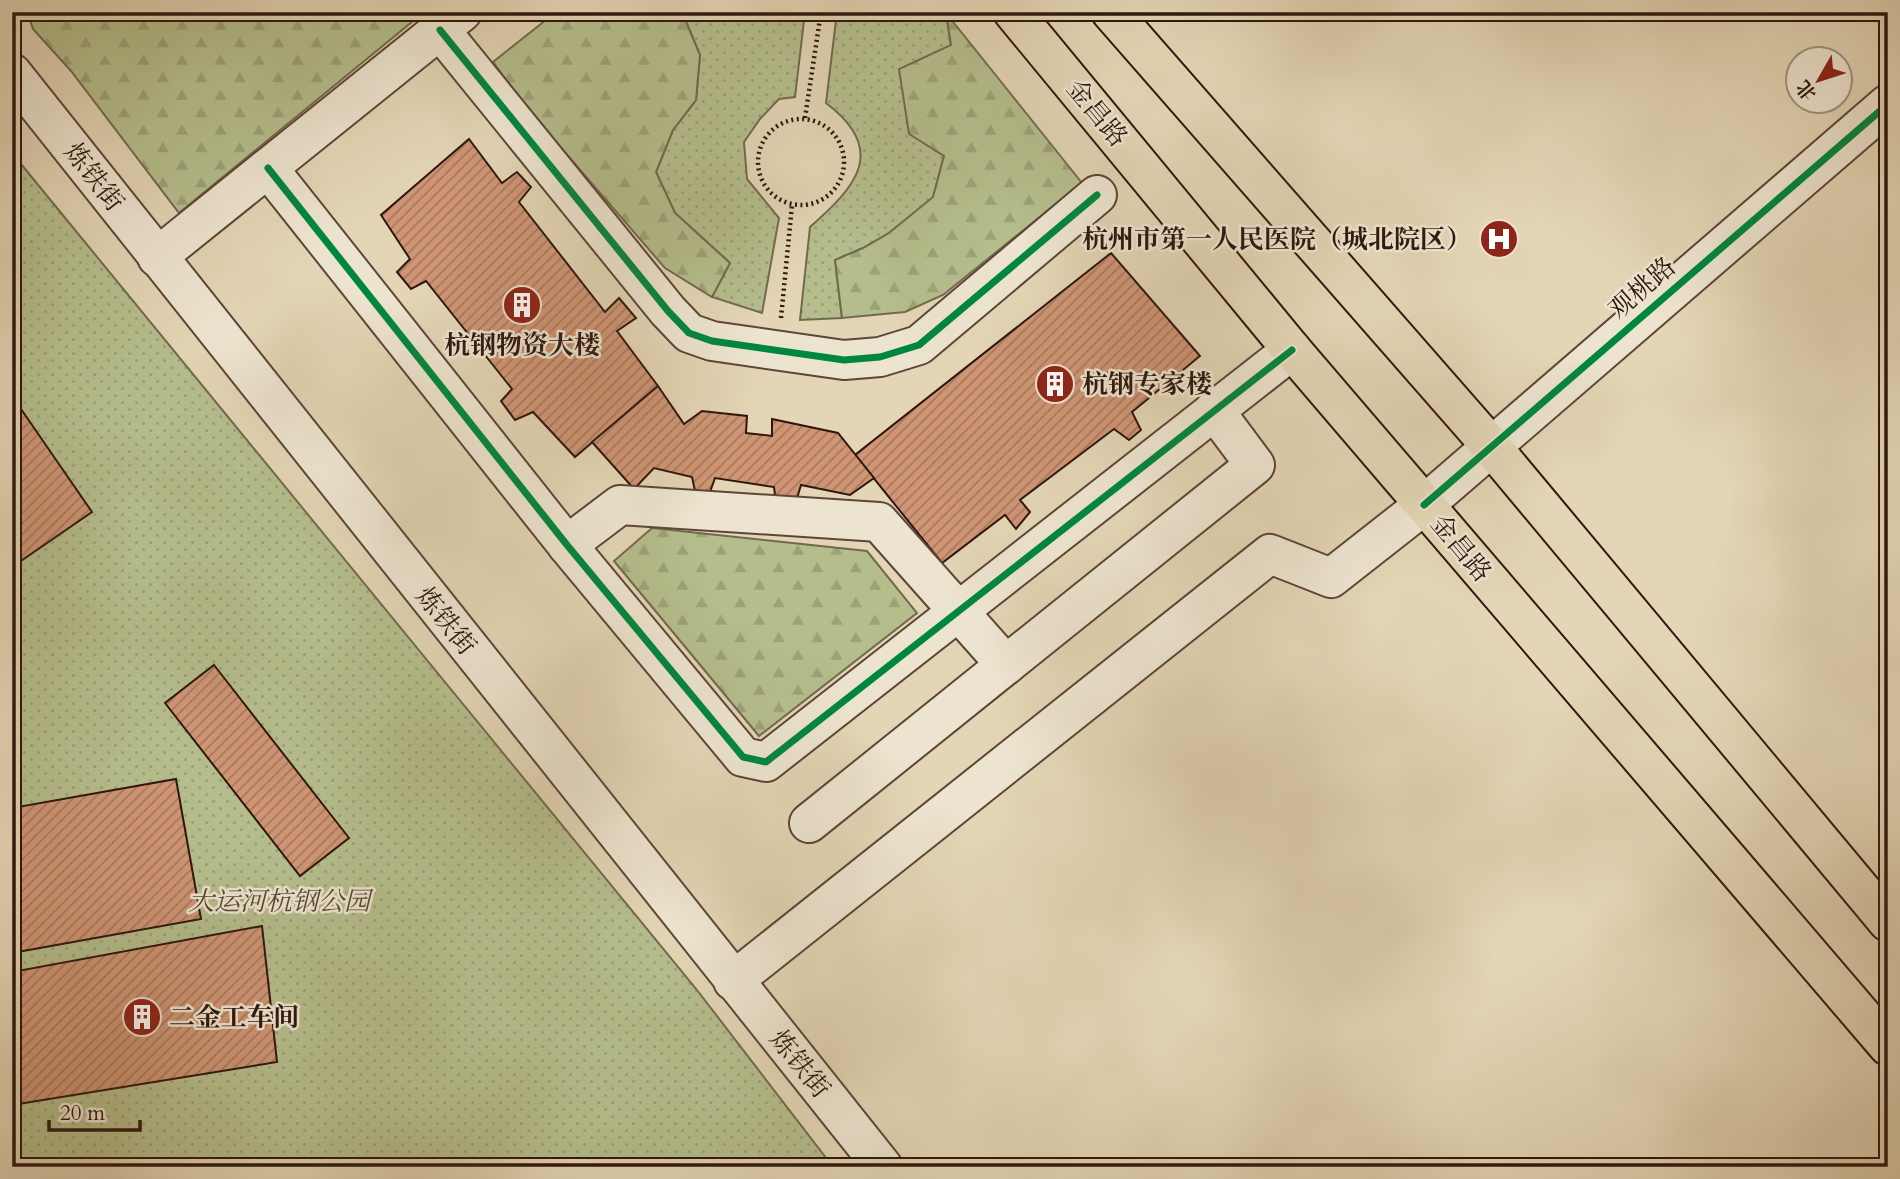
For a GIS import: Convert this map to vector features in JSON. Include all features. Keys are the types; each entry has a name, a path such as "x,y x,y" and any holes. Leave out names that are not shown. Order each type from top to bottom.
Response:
{"main road":[{"name":"金昌路","path":"1013,12 1292,350 1888,1046"},
{"path":"1111,12 1491,446 1888,922"}],"street":[{"path":"157,257 451,21 689,333 712,341 844,360 880,357 919,345 1097,195"},
{"name":"炼铁街","path":"12,73 883,1167"},
{"name":"观桃路","path":"733,981 1270,554 1331,578 1424,505 1888,104"},
{"path":"268,169 567,545 743,757 766,762 1292,350"},
{"path":"809,823 1255,465 1214,410"},
{"path":"567,545 620,505 879,522 957,613 1006,665"}],"path":[{"path":"805,118 821,12"},
{"path":"805,118 819,122 831,131 840,143 844,156 844,170 839,183 830,194 806,205 779,199 764,185 757,163 758,149 765,135 776,125 790,119 805,118"},
{"path":"777,350 792,204"}],"green space":[{"path":"27,12 424,12 179,213 71,71 33,29"},
{"path":"556,12 682,12 700,55 696,100 673,130 656,172 675,213 730,263 712,297 665,268 529,111 493,62"},
{"path":"682,12 805,12 795,97 779,99 760,119 744,142 747,179 779,218 762,313 712,297 730,263 675,213 656,172 673,130 696,100 700,55"},
{"path":"837,12 946,13 951,45 944,156 933,198 889,233 835,260 842,318 800,320 810,227 841,197 852,182 859,167 861,152 856,136 845,120 826,103"},
{"path":"946,13 1082,183 943,295 905,312 842,318 835,260 889,233 933,197 944,156 909,134 899,69 951,45"},
{"name":"大运河杭钢公园","path":"12,153 697,990 833,1167 12,1167"},
{"path":"652,528 867,551 917,613 759,736 614,561"}],"building":[{"name":"杭钢物资大楼","path":"469,139 502,183 517,172 531,187 519,202 605,312 619,298 636,318 617,331 658,386 575,457 533,412 515,420 501,401 512,389 426,281 411,289 397,272 410,259 381,215"},
{"name":"杭钢专家楼","path":"1111,253 1200,356 1132,412 1141,430 1129,440 1114,429 1020,500 1030,512 1016,529 1005,515 942,563 855,455"},
{"path":"658,386 684,424 702,411 747,416 746,433 772,436 772,419 838,433 874,478 850,495 801,485 795,505 776,503 774,487 715,478 710,492 695,491 692,477 654,468 634,489 592,442"},
{"path":"12,396 92,512 12,567"},
{"path":"214,665 349,838 300,876 165,703"},
{"path":"176,779 201,919 12,953 12,808"},
{"name":"二金工车间","path":"262,926 277,1062 12,1105 12,972"}],"railway":[{"path":"164,1167 203,1162 231,1167"}],"cycle path":[{"path":"440,30 668,311 689,333 712,341 844,360 880,357 919,345 1097,195"},
{"path":"1424,505 1888,104"},
{"path":"268,168 567,545 743,757 766,762 1292,350"}],"place":[{"name":"杭州市第一人民医院（城北院区）","path":"1499,239"},
{"name":"杭钢物资大楼","path":"522,305"},
{"name":"杭钢专家楼","path":"1055,384"},
{"name":"二金工车间","path":"142,1017"}]}
